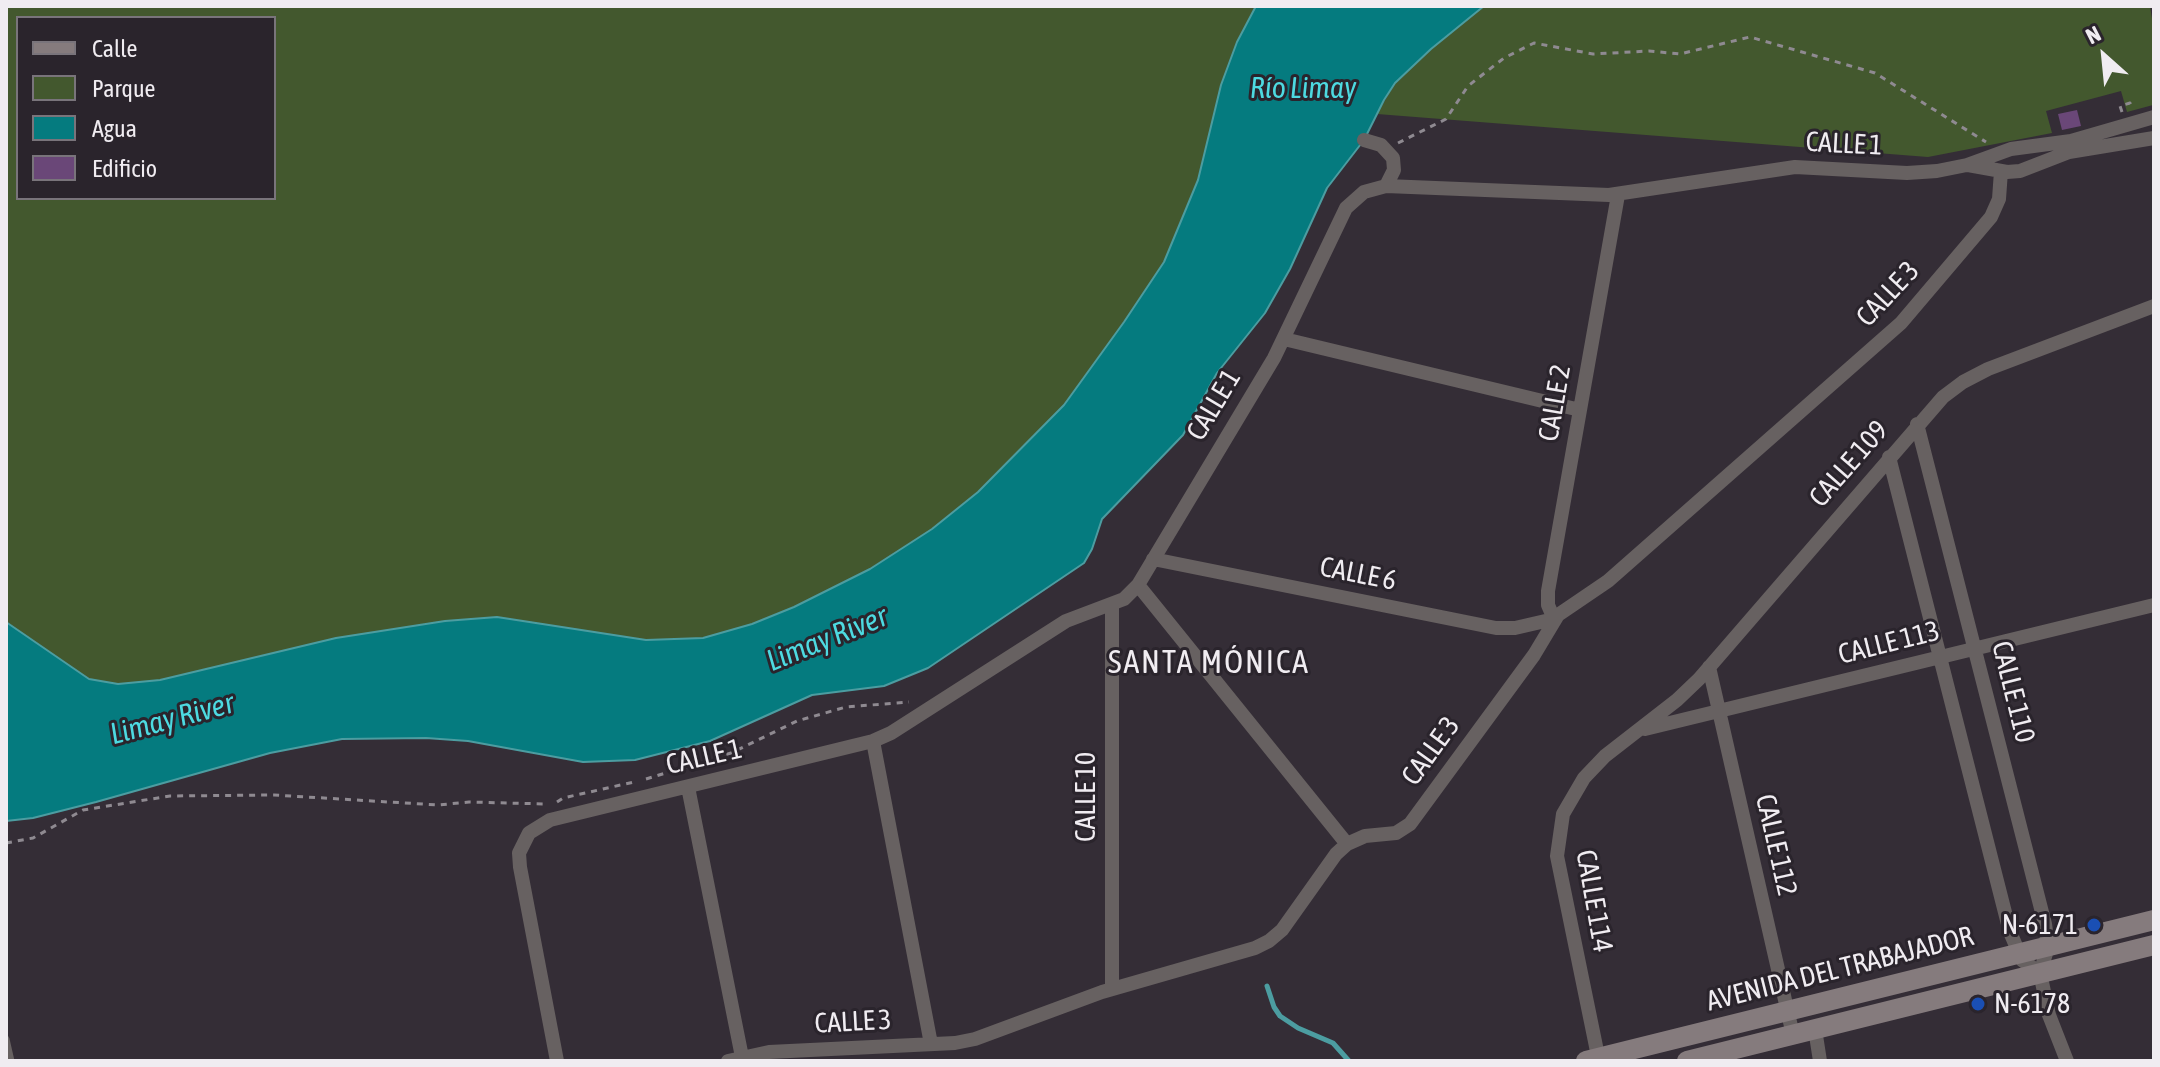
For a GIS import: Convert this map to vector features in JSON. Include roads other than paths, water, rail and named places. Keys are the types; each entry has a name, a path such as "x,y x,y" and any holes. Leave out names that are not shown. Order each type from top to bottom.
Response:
{"street":[{"path":"1967,165 2004,151 2071,141 2154,117"},
{"path":"1967,165 2001,171 2026,169 2075,151 2154,138"},
{"path":"1364,140 1386,149 1394,164 1386,186"},
{"name":"CALLE 1","path":"557,1061 520,867 519,853 524,839 536,827 550,820 873,741 891,733 1066,621 1124,599 1138,585 1284,339 1346,208 1364,192 1386,186 1618,195 1795,167 1907,173 1967,165"},
{"name":"CALLE 3","path":"735,1059 782,1051 955,1043 985,1037 1112,989 1255,948 1269,941 1282,930 1336,854 1347,844 1365,836 1396,833 1410,824 1534,655 1554,619 1608,581 1894,330 1991,217 2001,189 2001,171"},
{"name":"CALLE 2","path":"1554,619 1548,605 1548,591 1618,195"},
{"name":"CALLE 109","path":"1637,731 1689,690 1943,397 1975,375 2154,306"},
{"path":"1284,339 1580,410"},
{"name":"CALLE 110","path":"1917,424 2045,924 2048,947 2040,973 2049,1015 2067,1061"},
{"path":"1889,457 2006,917 2018,954 2040,973"},
{"name":"CALLE 6","path":"1153,559 1496,628 1515,628 1554,619"},
{"path":"1138,585 1347,844"},
{"name":"CALLE 10","path":"1112,605 1112,989"},
{"name":"CALLE 113","path":"1637,731 2154,605"},
{"name":"CALLE 112","path":"1709,667 1793,1035"},
{"name":"CALLE 114","path":"1594,1060 1558,869 1557,842 1563,814 1584,778 1605,756 1637,731"},
{"path":"873,741 931,1044"},
{"path":"688,787 735,1059"},
{"name":"AVENIDA DEL TRABAJADOR","path":"1594,1060 2154,920"},
{"name":"AVENIDA DEL TRABAJADOR","path":"1699,1059 2154,945"},
{"path":"1815,1029 1820,1061"}],"lane":[{"path":"6,1039 11,1061"}],"water":[{"name":"Río Limay","path":"1256,6 1484,6 1395,83 1364,140 1327,188 1290,269 1265,313 1217,373 1183,435 1102,519 1084,563 928,668 884,686 812,695 710,741 635,760 583,762 468,741 342,739 270,753 33,818 6,821 6,622 89,679 118,684 160,680 336,638 445,621 497,617 646,640 703,638 752,624 794,607 870,569 932,529 978,492 1064,405 1164,262 1198,180 1221,85 1237,42"}],"waterway":[{"path":"1267,986 1280,1016 1298,1028 1333,1043 1349,1061"}],"place":[{"name":"N-6171","path":"2094,925"},
{"name":"N-6178","path":"1978,1004"}],"district":[{"name":"SANTA MÓNICA","path":"1209,663"}],"water label":[{"name":"Limay River","path":"827,639"},
{"name":"Limay River","path":"172,719"}]}
